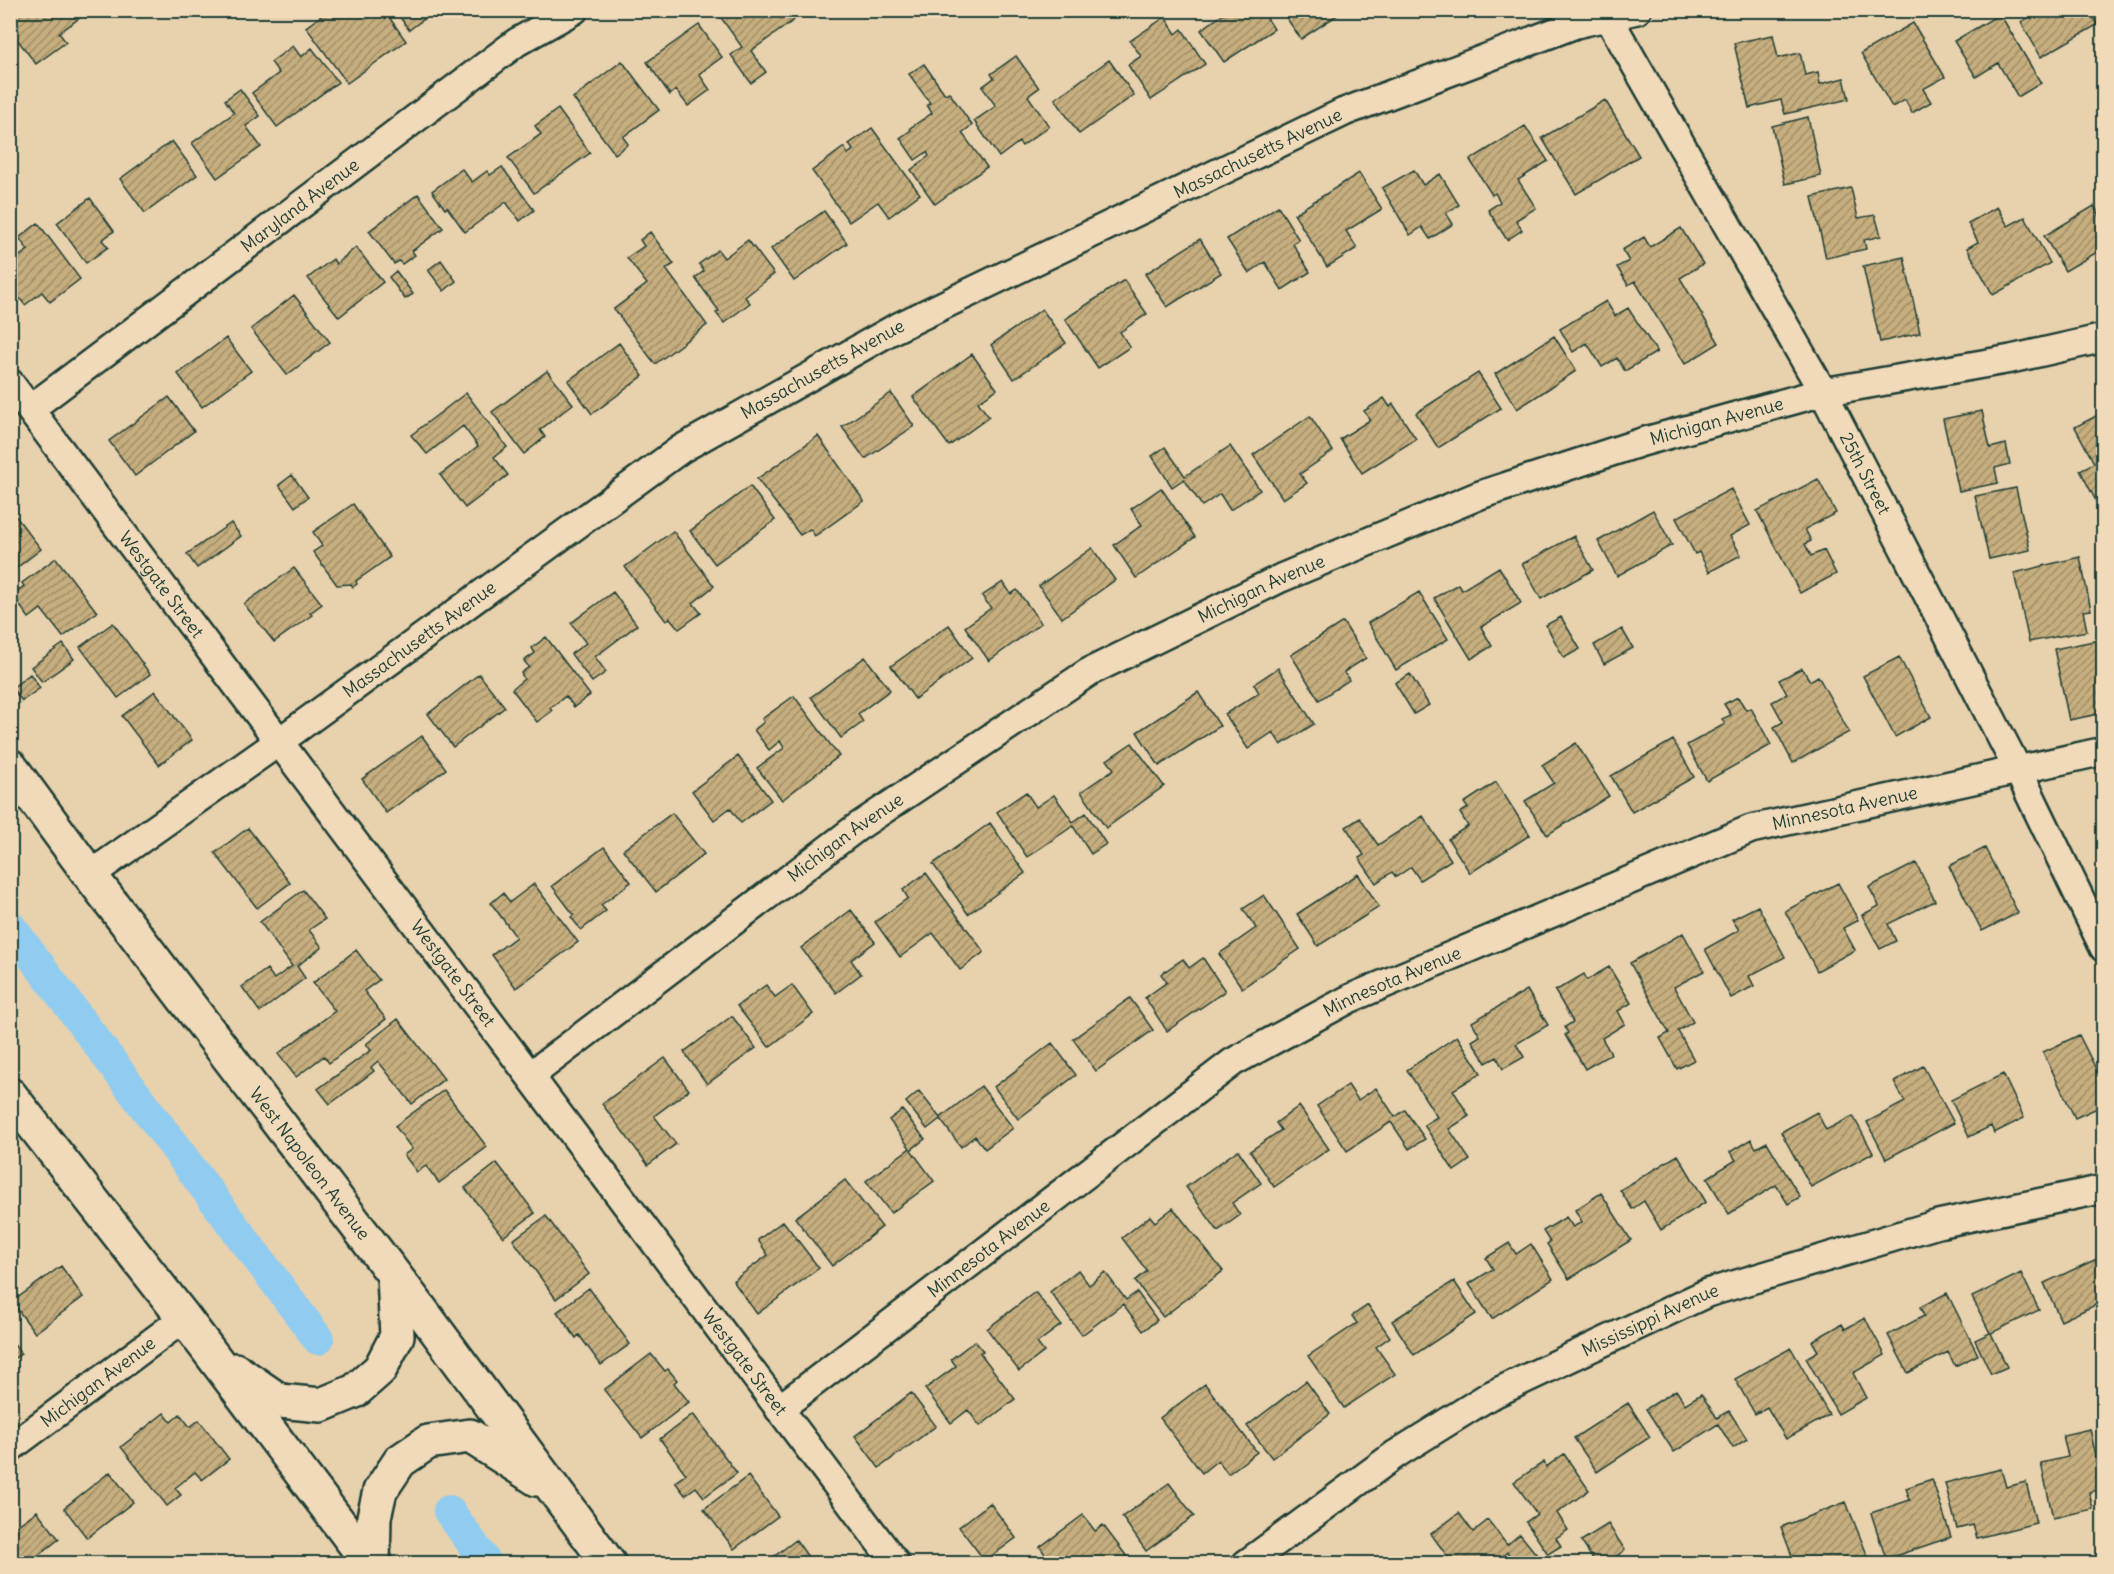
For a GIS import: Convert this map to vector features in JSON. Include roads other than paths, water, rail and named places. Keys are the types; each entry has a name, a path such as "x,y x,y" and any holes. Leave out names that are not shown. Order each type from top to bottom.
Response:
{"main road":[{"name":"West Napoleon Avenue","path":"10,766 609,1563"},
{"path":"10,1095 371,1563"},
{"path":"209,1351 280,1401 321,1405 355,1391 380,1369 397,1336 394,1276"},
{"path":"371,1563 374,1516 380,1491 400,1461 428,1442 470,1436 556,1492"}],"street":[{"name":"Maryland Avenue","path":"30,409 517,42 574,10"},
{"name":"Massachusetts Avenue","path":"90,875 280,741 681,449 894,329 1344,112 1576,24 1606,14 1637,10"},
{"name":"25th Street","path":"1606,14 1823,392 2018,770 2103,948"},
{"name":"Michigan Avenue","path":"531,1076 856,828 1089,672 1281,578 1480,495 1642,442 1823,392 2011,359 2103,339"},
{"name":"Westgate Street","path":"10,383 896,1563"},
{"name":"Minnesota Avenue","path":"779,1409 1233,1062 1351,998 1751,829 2103,751"},
{"name":"Mississippi Avenue","path":"1246,1563 1396,1454 1490,1396 1707,1293 1938,1224 2103,1189"},
{"name":"Michigan Avenue","path":"10,1448 184,1318"}],"waterway":[{"path":"10,926 318,1339"},
{"path":"449,1511 487,1564"}]}
